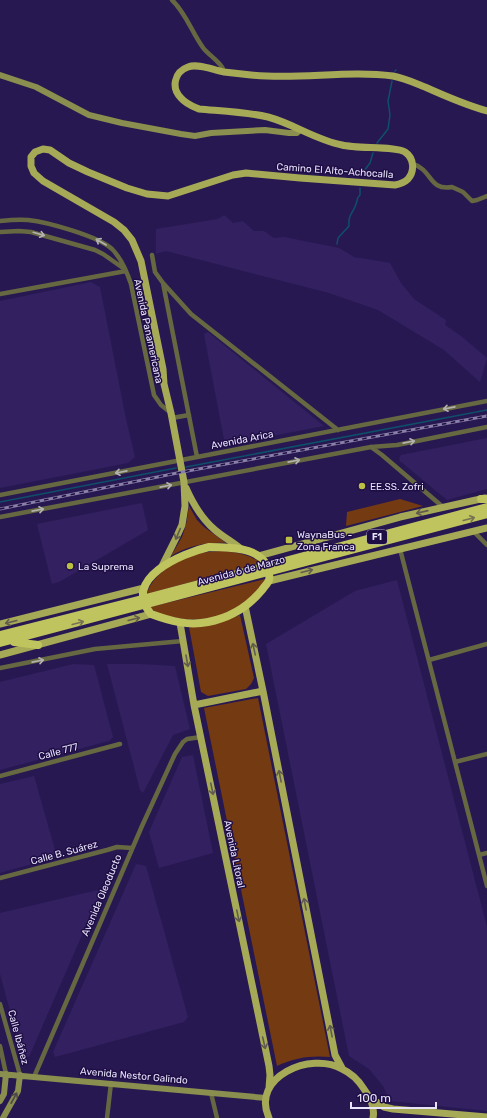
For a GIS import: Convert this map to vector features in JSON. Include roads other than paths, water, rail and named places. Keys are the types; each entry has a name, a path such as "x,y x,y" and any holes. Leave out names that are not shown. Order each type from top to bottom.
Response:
{"highway":[{"name":"Avenida 6 de Marzo","path":"269,573 487,507"},
{"name":"Avenida 6 de Marzo","path":"0,635 269,573 487,514"},
{"path":"209,547 224,547 241,549 258,556 265,560 269,573 256,597 229,616 207,622 180,623 151,614 144,602 144,588 150,578 161,568 185,554 209,547"},
{"name":"Avenida 6 de Marzo","path":"0,643 144,602"},
{"path":"9,641 38,645"}],"main road":[{"path":"413,164 411,159 403,151 397,149 365,148 342,145 268,117 199,109 185,102 181,98 175,90 175,79 180,71 190,66 224,72 275,77 373,74 395,77 487,111"},
{"name":"Camino El Alto-Achocalla","path":"161,568 182,525 186,506 184,482 172,416 168,383 163,369 138,250 124,230 114,222 43,181 34,173 30,166 31,157 35,152 43,149 50,150 75,166 126,188 147,194 168,196 233,175 246,173 395,185 406,181 410,176 413,164"},
{"name":"Camino El Alto-Achocalla","path":"184,482 191,501 202,517 215,530 241,549"},
{"name":"Avenida 6 de Marzo","path":"258,556 400,517 485,498"},
{"name":"Avenida 6 de Marzo","path":"269,573 400,549 487,528"},
{"path":"0,624 144,588"},
{"path":"245,606 335,1055 342,1068"},
{"path":"0,655 151,614"},
{"name":"Avenida Litoral","path":"180,623 194,705 270,1066 269,1088"},
{"path":"194,705 263,691"},
{"path":"269,1118 266,1110 266,1098 269,1088 277,1077 306,1064 328,1064 342,1068 359,1081 369,1097 373,1109 373,1118"},
{"path":"369,1097 384,1106 393,1109 487,1117"}],"street":[{"path":"172,0 180,8 203,47 212,58 222,66 224,72"},
{"path":"0,75 36,87 89,114 122,123 181,134 195,136 211,133 265,130 289,134 297,133 300,130"},
{"path":"413,164 421,166 436,185 444,188 452,187 462,192 472,201 487,196"},
{"name":"Avenida Panamericana","path":"0,221 26,220 44,223 95,238 113,250 126,271 131,284 154,395 172,416"},
{"name":"Avenida Panamericana","path":"0,232 31,232 95,250 126,271"},
{"path":"152,255 155,272 191,314 338,430"},
{"path":"0,294 126,271"},
{"path":"163,283 197,457"},
{"name":"Avenida Arica","path":"0,495 487,401"},
{"path":"172,416 189,415"},
{"path":"0,517 371,447 397,445 487,428"},
{"path":"371,447 443,507"},
{"path":"473,532 487,545"},
{"path":"400,549 487,886"},
{"path":"0,668 95,649 183,641"},
{"path":"429,660 487,644"},
{"name":"Avenida Oleoducto","path":"34,1077 132,848 175,754 183,742 201,736"},
{"name":"Calle 777","path":"0,776 120,744"},
{"path":"455,762 487,754"},
{"name":"Calle B. Suárez","path":"0,878 117,847 132,848"},
{"path":"479,855 487,853"},
{"name":"Calle Ibáñez","path":"0,1004 20,1075"},
{"name":"Calle Ibáñez","path":"0,1046 3,1074"},
{"path":"0,1102 4,1094 3,1074"},
{"name":"Avenida Nestor Galindo","path":"3,1074 266,1098"},
{"path":"3,1118 18,1091 20,1075"},
{"path":"107,1118 112,1083"},
{"path":"211,1092 217,1118"}],"waterway":[{"path":"377,143 388,129 390,115 388,101 392,81"},
{"path":"361,175 370,163 373,153"},
{"path":"337,244 338,238 349,226 350,216 360,195 360,188"},
{"path":"186,467 487,410"},
{"path":"0,502 176,468"}],"railway":[{"path":"0,509 182,472 487,416"}],"place":[{"name":"EE.SS. Zofri","path":"362,486"},
{"name":"WaynaBus - Zona Franca","path":"289,540"},
{"name":"La Suprema","path":"70,566"}]}
